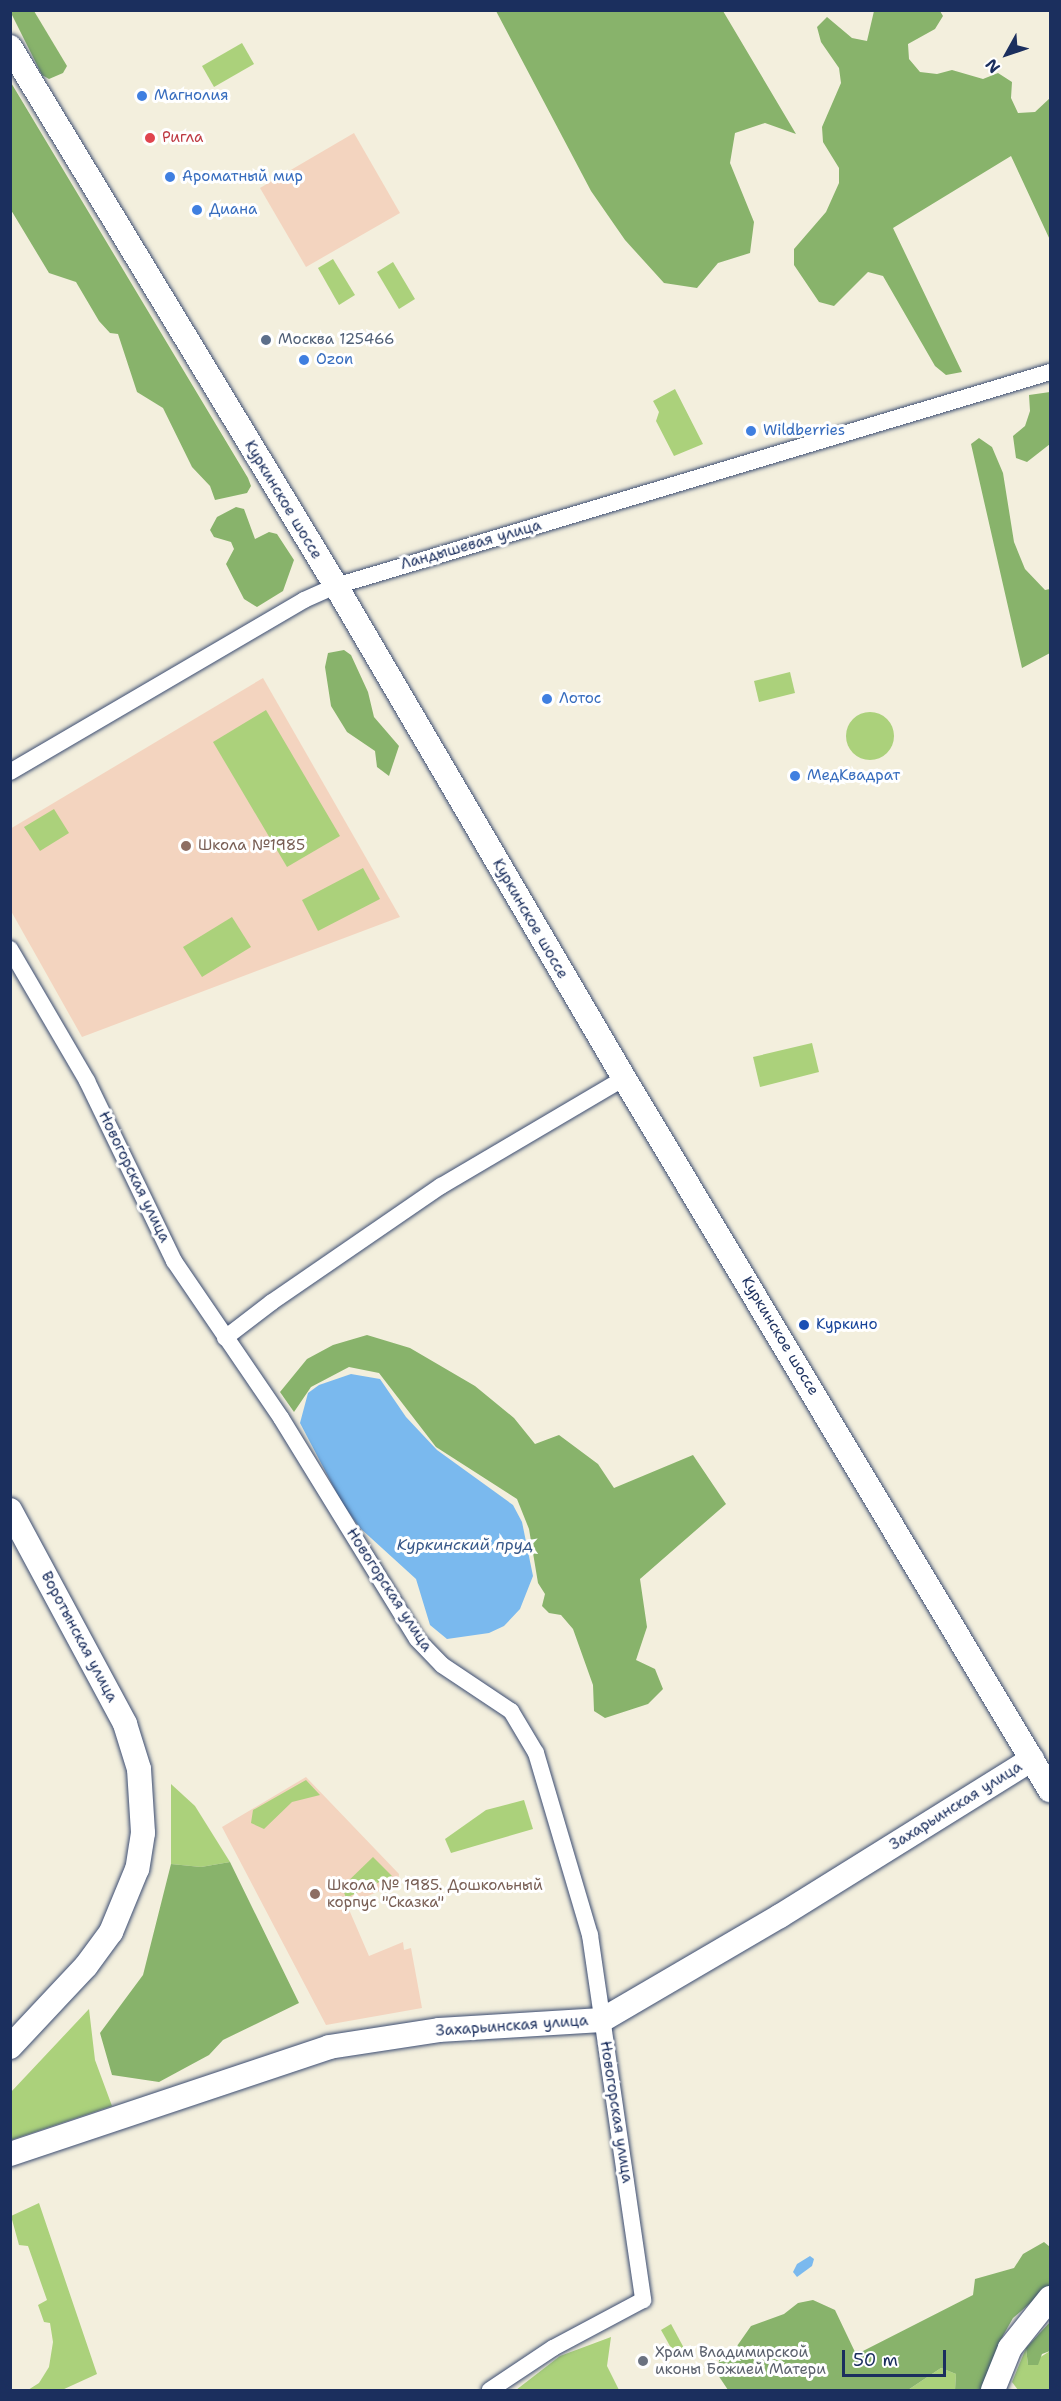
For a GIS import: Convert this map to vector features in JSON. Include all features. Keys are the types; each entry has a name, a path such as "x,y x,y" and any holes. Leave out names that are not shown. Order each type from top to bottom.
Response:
{"main road":[{"name":"Куркинское шоссе","path":"10,47 336,586 624,1078 1050,1791"},
{"name":"Воротынская улица","path":"10,1510 112,1696 133,1745 139,1769 142,1833 137,1869 126,1901 111,1932 86,1966 10,2047"},
{"name":"Захарьинская улица","path":"10,2154 329,2047 439,2030 602,2020 780,1916 1032,1759"},
{"path":"993,2391 1010,2348 1050,2298"}],"street":[{"name":"Ландышевая улица","path":"10,772 304,600 336,586 1050,372"},
{"name":"Новогорская улица","path":"10,949 87,1081 174,1261 281,1418 417,1639 442,1665 491,1696 522,1724 536,1753 579,1889 600,1989 602,2020 643,2300 553,2348 490,2391"},
{"path":"225,1338 441,1186 624,1078"}],"shaded area":[{"path":"354,133 400,213 306,267 260,188"},
{"name":"Школа №1985","path":"263,678 400,917 82,1037 11,911 10,829"},
{"name":"Школа № 1985. Дошкольный корпус \"Сказка\"","path":"306,1777 399,1874 398,1883 347,1905 369,1956 403,1942 404,1950 411,1948 422,2008 326,2025 222,1827"}],"green space":[{"path":"10,11 34,11 67,66 63,73 49,79 42,75"},
{"path":"496,11 723,11 796,134 765,123 735,133 730,163 754,222 750,253 718,263 697,288 664,283 625,240 591,191"},
{"path":"874,11 940,11 943,16 935,29 908,44 909,59 920,72 937,74 952,70 983,79 998,73 1012,82 1011,98 1018,113 1035,112 1050,98 1050,240 1011,156 893,228 962,372 946,375 935,366 883,276 868,272 834,306 819,302 794,265 794,249 826,212 839,183 839,168 823,142 822,127 841,83 839,68 821,42 817,27 827,17 852,38 867,41"},
{"path":"242,43 254,64 214,87 202,66"},
{"path":"10,81 248,478 251,486 247,493 215,500 210,486 192,467 163,408 137,392 118,334 110,333 99,321 76,282 49,273 11,210"},
{"path":"333,259 355,295 339,305 318,268"},
{"path":"393,262 415,299 399,309 377,272"},
{"path":"675,389 703,444 674,456 656,421 659,412 653,401"},
{"path":"1050,392 1050,444 1027,462 1016,458 1013,436 1025,426 1030,411 1029,395"},
{"path":"979,438 992,447 1003,473 1014,542 1025,569 1045,590 1050,589 1050,653 1022,668 971,444"},
{"path":"236,507 244,509 255,539 269,532 277,534 294,560 283,591 257,607 244,599 226,564 234,549 231,542 214,537 210,530 217,517"},
{"path":"344,650 351,655 368,692 374,717 399,746 389,776 377,767 375,751 347,732 331,706 325,667 328,653"},
{"path":"790,672 795,693 759,702 754,681"},
{"path":"266,710 340,836 287,867 213,742"},
{"path":"865,712 875,712 890,722 894,736 893,745 884,756 875,760 865,760 850,750 846,741 846,731 856,716"},
{"path":"54,809 69,833 40,851 24,827"},
{"path":"363,868 380,899 318,931 302,900"},
{"path":"232,917 251,947 202,977 183,947"},
{"path":"812,1043 819,1072 760,1087 753,1057"},
{"path":"367,1335 410,1348 475,1386 514,1418 535,1444 559,1435 598,1464 614,1488 693,1455 726,1504 640,1579 647,1627 636,1660 655,1669 663,1689 648,1704 605,1718 594,1711 593,1685 573,1629 561,1615 549,1613 542,1606 545,1594 538,1583 529,1529 517,1499 436,1447 379,1373 349,1367 311,1387 294,1412 280,1392 307,1359 333,1345"},
{"path":"306,1780 320,1795 292,1802 264,1829 251,1823 253,1810"},
{"path":"171,1784 195,1806 230,1862 201,1867 171,1864"},
{"path":"524,1800 533,1829 451,1853 445,1839 486,1810"},
{"path":"373,1857 392,1876 346,1898 342,1887"},
{"path":"230,1862 299,2003 223,2040 209,2055 159,2082 112,2075 100,2033 143,1975 171,1864 201,1867"},
{"path":"89,2009 95,2060 112,2106 11,2140 11,2092"},
{"path":"39,2203 97,2374 62,2390 28,2390 39,2383 49,2367 53,2342 50,2323 44,2322 38,2305 47,2300 28,2246 19,2245 11,2216"},
{"path":"1044,2242 1050,2247 1050,2286 1013,2318 1000,2341 983,2390 955,2390 956,2374 941,2368 908,2390 728,2390 718,2375 719,2360 737,2346 751,2326 784,2314 798,2303 813,2300 835,2310 855,2352 863,2351 973,2295 975,2279 1014,2268 1023,2254"},
{"path":"1050,2322 1050,2351 1042,2354 1038,2365 1028,2365 1026,2348"},
{"path":"671,2324 685,2350 675,2355 661,2330"},
{"path":"611,2337 607,2366 619,2390 516,2390 560,2356"},
{"path":"1026,2348 1028,2365 1050,2351 1050,2390 1018,2390 1012,2382"},
{"path":"941,2368 956,2374 955,2390 908,2390"}],"water":[{"name":"Куркинский пруд","path":"351,1374 380,1379 406,1417 437,1450 513,1505 522,1522 533,1576 520,1609 504,1626 489,1633 447,1639 430,1625 416,1579 360,1528 342,1503 300,1423 308,1393 319,1385"},
{"path":"810,2256 814,2259 812,2266 797,2277 793,2272 797,2264"}],"place":[{"name":"Магнолия","path":"142,96"},
{"name":"Ригла","path":"150,138"},
{"name":"Ароматный мир","path":"170,177"},
{"name":"Диана","path":"197,210"},
{"name":"Москва 125466","path":"266,340"},
{"name":"Ozon","path":"304,360"},
{"name":"Wildberries","path":"751,431"},
{"name":"Лотос","path":"547,699"},
{"name":"МедКвадрат","path":"795,776"},
{"name":"Школа №1985","path":"186,846"},
{"name":"Куркино","path":"804,1325"},
{"name":"Школа № 1985. Дошкольный корпус \"Сказка\"","path":"315,1894"},
{"name":"Храм Владимирской иконы Божией Матери","path":"643,2361"}]}
